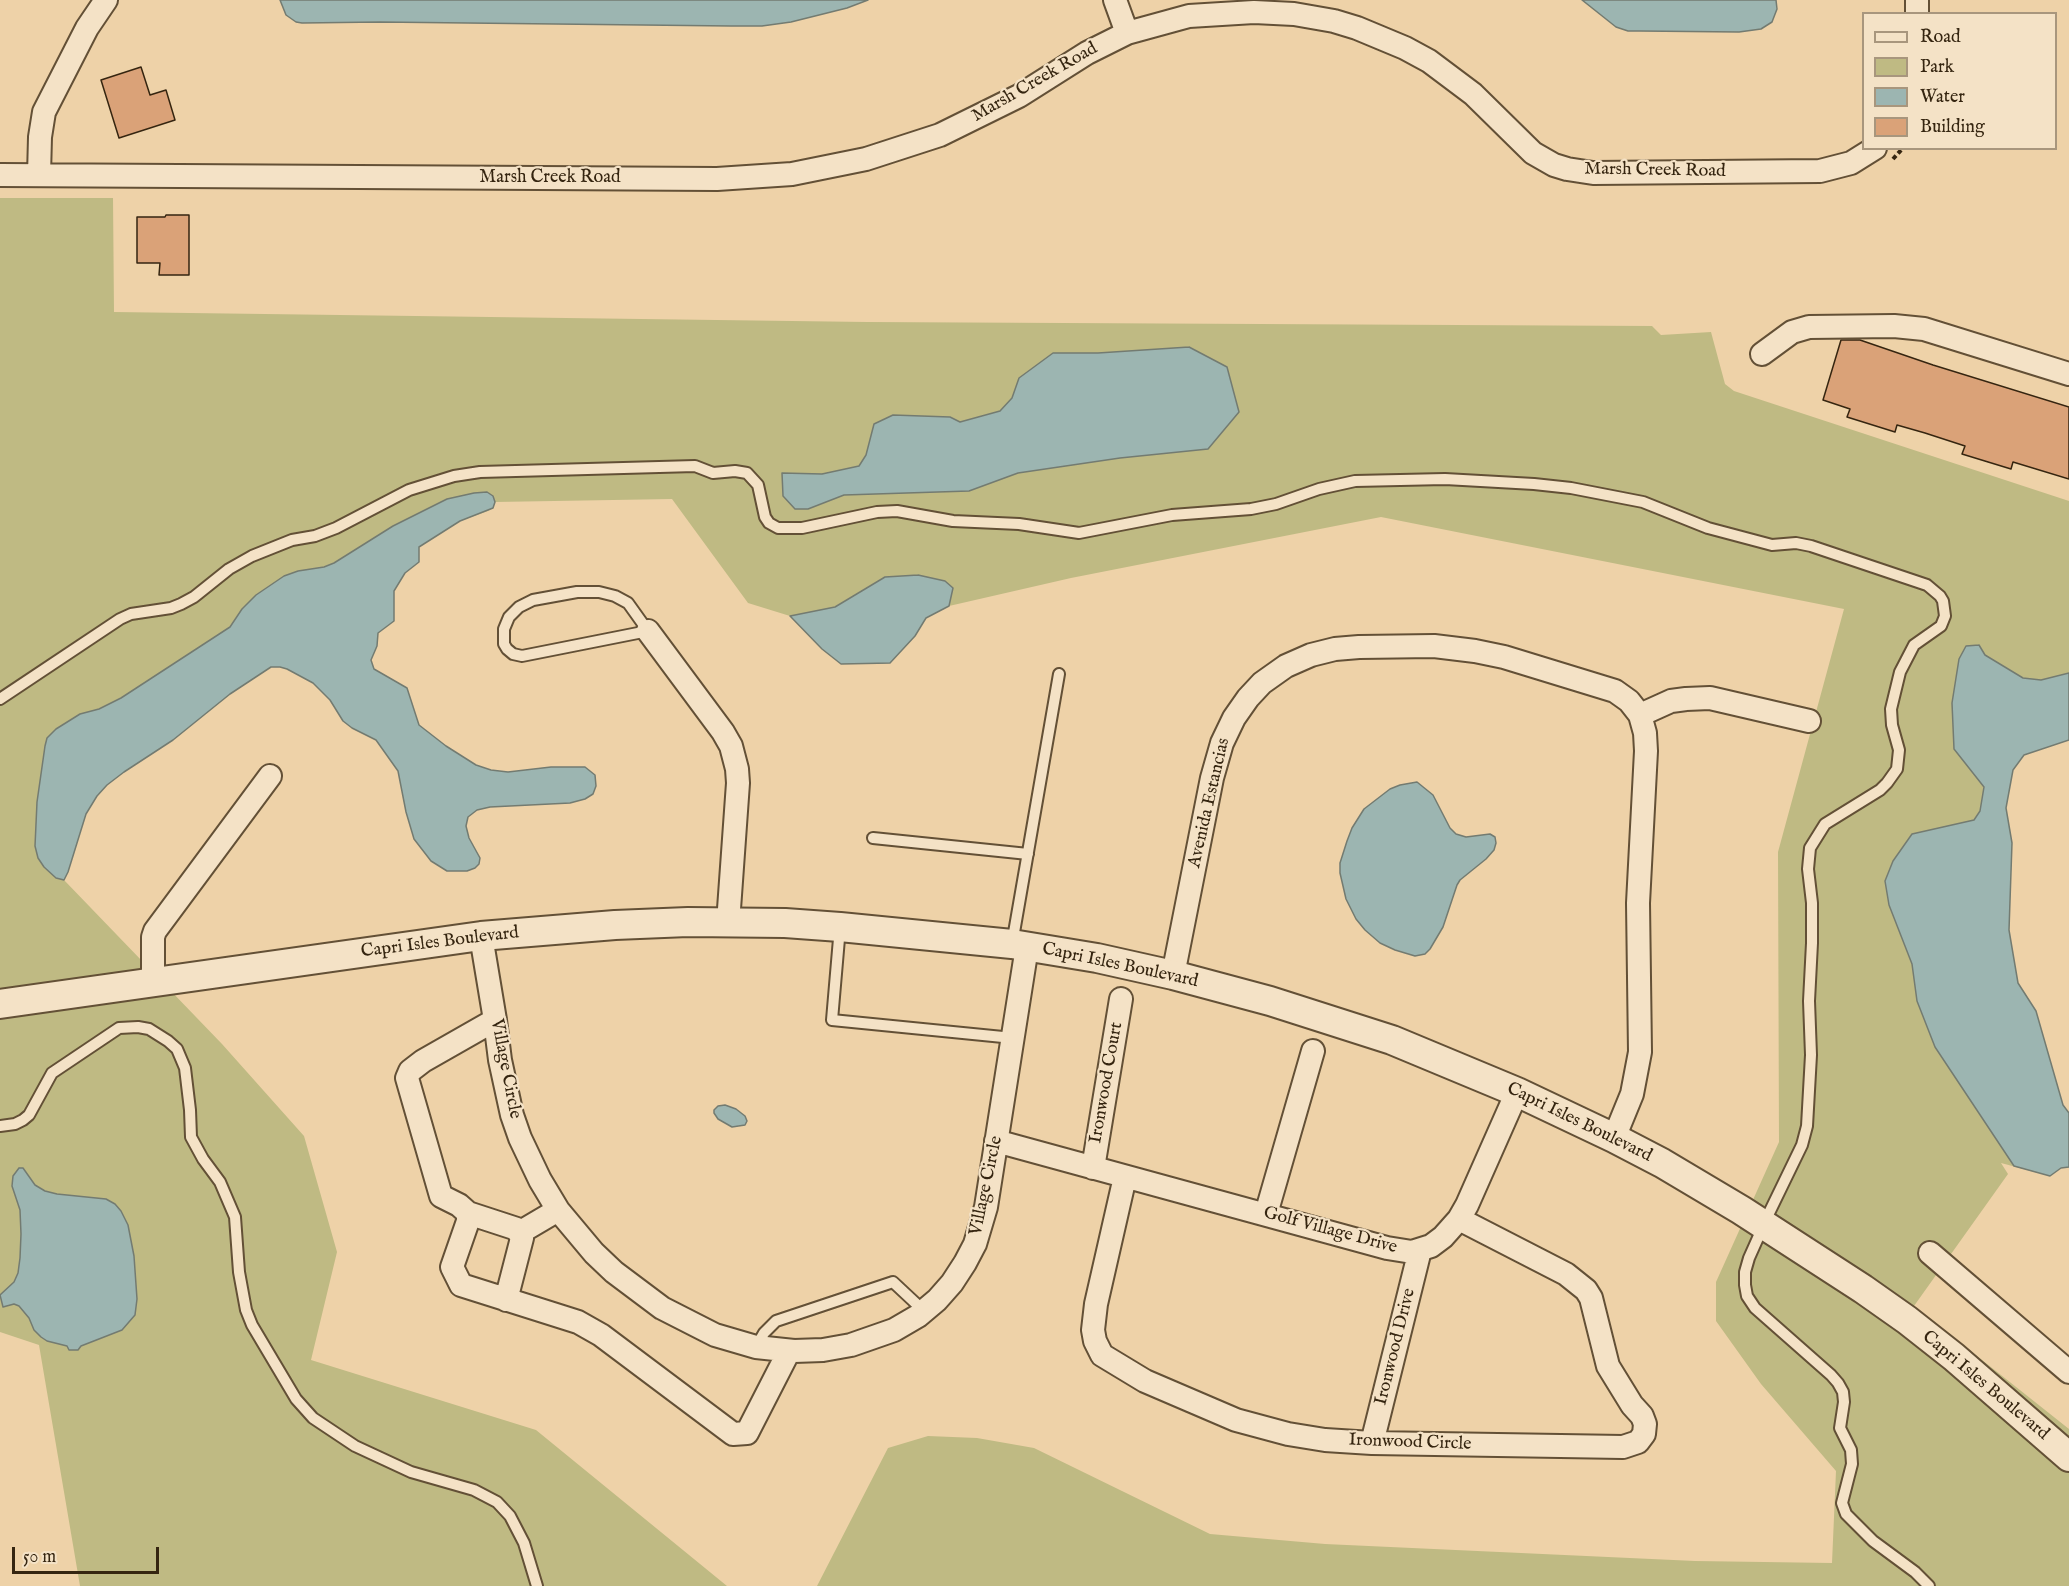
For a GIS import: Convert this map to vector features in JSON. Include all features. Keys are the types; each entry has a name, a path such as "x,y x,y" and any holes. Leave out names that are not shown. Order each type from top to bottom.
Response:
{"street":[{"path":"39,175 40,137 44,112 87,28 106,0"},
{"path":"1115,0 1127,33"},
{"name":"Marsh Creek Road","path":"0,175 717,178 792,174 866,159 940,135 1019,96 1087,53 1127,33 1189,16 1254,12 1294,14 1334,21 1358,28 1405,48 1429,61 1473,94 1533,153 1554,165 1583,172 1820,171 1883,155"},
{"path":"1762,354 1792,332 1809,327 1894,326 1924,329 2069,374"},
{"path":"648,631 723,732 731,747 737,769 728,923"},
{"name":"Avenida Estancias","path":"1173,975 1212,778 1222,743 1234,718 1254,691 1286,666 1323,652 1359,647 1414,645 1454,648 1504,657 1608,689 1622,695 1640,715"},
{"path":"1614,1138 1632,1094 1640,1052 1638,903 1646,752 1645,733 1640,715 1671,701 1710,698 1809,721"},
{"path":"153,983 155,931 270,776"},
{"name":"Capri Isles Boulevard","path":"0,1004 481,936 615,925 785,923 1020,945 1096,958 1173,975 1351,1026 1432,1056 1517,1092 1614,1138 1662,1163 1764,1224 1907,1320 1954,1357 2069,1457"},
{"name":"Village Circle","path":"481,936 503,1081 512,1115 540,1180 558,1210 594,1253 614,1272 644,1296 686,1322 715,1335 756,1347 789,1351 823,1350 861,1342 894,1330 937,1300 965,1263 975,1244 986,1207 1013,1038 1020,945"},
{"name":"Ironwood Court","path":"1093,1168 1121,999"},
{"path":"495,1020 423,1061 410,1071 408,1078 441,1196 459,1205 468,1213 517,1230 522,1238 506,1300"},
{"path":"1266,1214 1313,1051"},
{"name":"Golf Village Drive","path":"1125,1177 1387,1248 1403,1251 1420,1250 1431,1246 1443,1237 1459,1219 1517,1092"},
{"path":"996,1141 1125,1177"},
{"name":"Ironwood Circle","path":"1125,1177 1093,1320 1095,1341 1102,1355 1109,1361 1146,1381 1236,1420 1306,1437 1372,1443 1623,1448 1638,1442 1644,1434 1645,1424 1608,1366 1591,1298 1586,1290 1566,1274 1459,1219"},
{"path":"519,1233 558,1210"},
{"path":"468,1213 468,1221 452,1267 461,1285 578,1322 601,1335 733,1434 747,1433 789,1351"},
{"name":"Ironwood Drive","path":"1372,1443 1420,1250"},
{"path":"1930,1252 2069,1372"}],"lane":[{"path":"0,699 120,619 131,614 171,608 180,604 194,597 230,569 252,556 292,540 315,536 336,528 410,490 454,476 480,472 695,466 713,473 735,471 747,473 758,485 765,517 769,523 778,528 802,528 877,512 897,511 953,522 1019,524 1079,533 1172,515 1202,514 1276,504 1319,489 1354,482 1445,479 1515,483 1571,488 1643,502 1708,528 1758,542 1776,545 1796,543 1811,546 1926,585 1940,596 1945,616 1941,626 1914,645 1900,672 1891,709 1899,762 1892,777 1880,790 1825,824 1810,848 1808,869 1811,891 1812,943 1808,1016 1811,1055 1809,1114 1802,1145 1764,1224 1744,1279 1750,1302 1755,1308 1831,1375 1841,1388 1844,1402 1840,1430 1851,1450 1852,1464 1842,1503 1846,1514 1873,1541 1915,1572 1929,1586"},
{"path":"577,592 599,592 615,596 628,603 648,631 522,656 513,654 504,644 504,629 509,618 519,607 533,600 577,592"},
{"path":"1020,945 1028,854 1059,674"},
{"path":"873,838 1028,854"},
{"path":"840,927 832,1020 1013,1038"},
{"path":"0,1126 15,1124 23,1120 29,1115 52,1073 119,1028 148,1029 168,1041 177,1049 185,1068 190,1110 189,1130 193,1144 220,1182 235,1217 239,1272 246,1310 252,1325 296,1399 313,1418 355,1446 411,1472 468,1488 497,1502 510,1516 524,1543 537,1586"},
{"path":"756,1347 764,1333 776,1321 893,1282 924,1311"}],"path":[{"path":"1883,155 1897,150"}],"green space":[{"path":"0,198 113,198 114,312 867,322 1652,326 1661,335 1711,332 1725,384 1734,391 2069,501 2069,740 2024,755 2013,770 2006,808 2012,843 2009,930 2018,983 2036,1011 2063,1105 2069,1113 2069,1167 2061,1168 2050,1176 2001,1163 2008,1174 1914,1306 2069,1429 2069,1443 1946,1365 2069,1471 2069,1586 817,1586 888,1448 928,1436 977,1438 1034,1448 1210,1534 1325,1544 1695,1561 1832,1563 1836,1471 1761,1384 1716,1321 1716,1282 1779,1142 1778,852 1844,609 1381,517 1071,578 949,606 926,618 915,636 890,663 841,664 822,649 790,616 748,603 672,499 495,502 493,508 488,511 460,521 442,531 271,667 230,694 173,740 107,785 86,814 64,880 222,1044 304,1136 337,1252 311,1360 536,1430 727,1586 80,1586 39,1345 0,1332"}],"water":[{"path":"280,0 868,0 847,8 791,22 762,26 731,26 302,23 286,15"},
{"path":"1582,0 1776,0 1777,9 1772,22 1761,29 1739,32 1628,31 1616,27"},
{"path":"1189,347 1227,367 1239,412 1208,449 1120,458 1018,473 969,491 844,495 808,509 795,509 783,496 782,473 822,474 859,466 866,455 874,424 893,415 950,417 960,422 1000,411 1012,398 1019,378 1053,353 1098,353"},
{"path":"487,492 493,496 495,502 493,508 460,521 419,547 419,562 405,573 394,591 394,621 378,633 377,646 371,660 374,669 407,688 419,725 476,765 508,772 551,767 585,767 595,775 596,786 593,794 570,803 490,807 477,810 468,817 466,826 469,838 480,858 479,864 467,871 447,871 431,861 414,839 398,771 376,740 343,721 330,700 313,683 287,669 271,667 230,694 173,740 107,785 86,814 64,880 56,878 44,867 38,858 35,846 37,802 47,738 56,729 80,714 99,709 121,698 230,627 242,609 256,595 284,576 334,563 393,526 447,499"},
{"path":"918,575 945,581 953,588 949,606 926,618 915,636 890,663 841,664 822,649 790,616 835,607 885,577"},
{"path":"1979,645 1985,655 2023,678 2041,680 2069,673 2069,740 2024,755 2013,770 2006,808 2012,843 2009,930 2018,983 2036,1011 2063,1105 2069,1113 2069,1167 2061,1168 2050,1176 2014,1166 1935,1047 1917,1001 1912,964 1889,905 1885,881 1893,861 1912,834 1974,820 1980,811 1984,787 1954,749 1952,703 1959,659 1966,646"},
{"path":"1417,782 1433,795 1450,828 1456,834 1466,837 1490,834 1495,837 1496,843 1494,850 1486,859 1460,880 1443,927 1430,949 1425,954 1415,956 1380,943 1356,919 1346,899 1340,863 1352,828 1364,809 1390,789"},
{"path":"725,1105 745,1116 747,1121 745,1125 732,1127 718,1119 714,1110 718,1106"},
{"path":"19,1168 23,1168 35,1185 45,1191 106,1199 121,1211 128,1225 134,1256 137,1299 135,1315 122,1330 81,1346 78,1350 69,1350 67,1346 47,1341 41,1337 19,1306 14,1304 3,1307 0,1295 14,1282 20,1258 20,1210 12,1186 13,1176"}],"building":[{"path":"141,67 150,95 166,90 175,120 119,138 101,80"},
{"path":"166,215 189,215 189,275 159,275 160,263 137,263 137,217 165,217"},
{"path":"1841,340 1860,340 2069,407 2069,479 2013,462 2011,469 1962,454 1965,446 1925,433 1897,425 1895,432 1847,417 1850,409 1823,400"}]}
